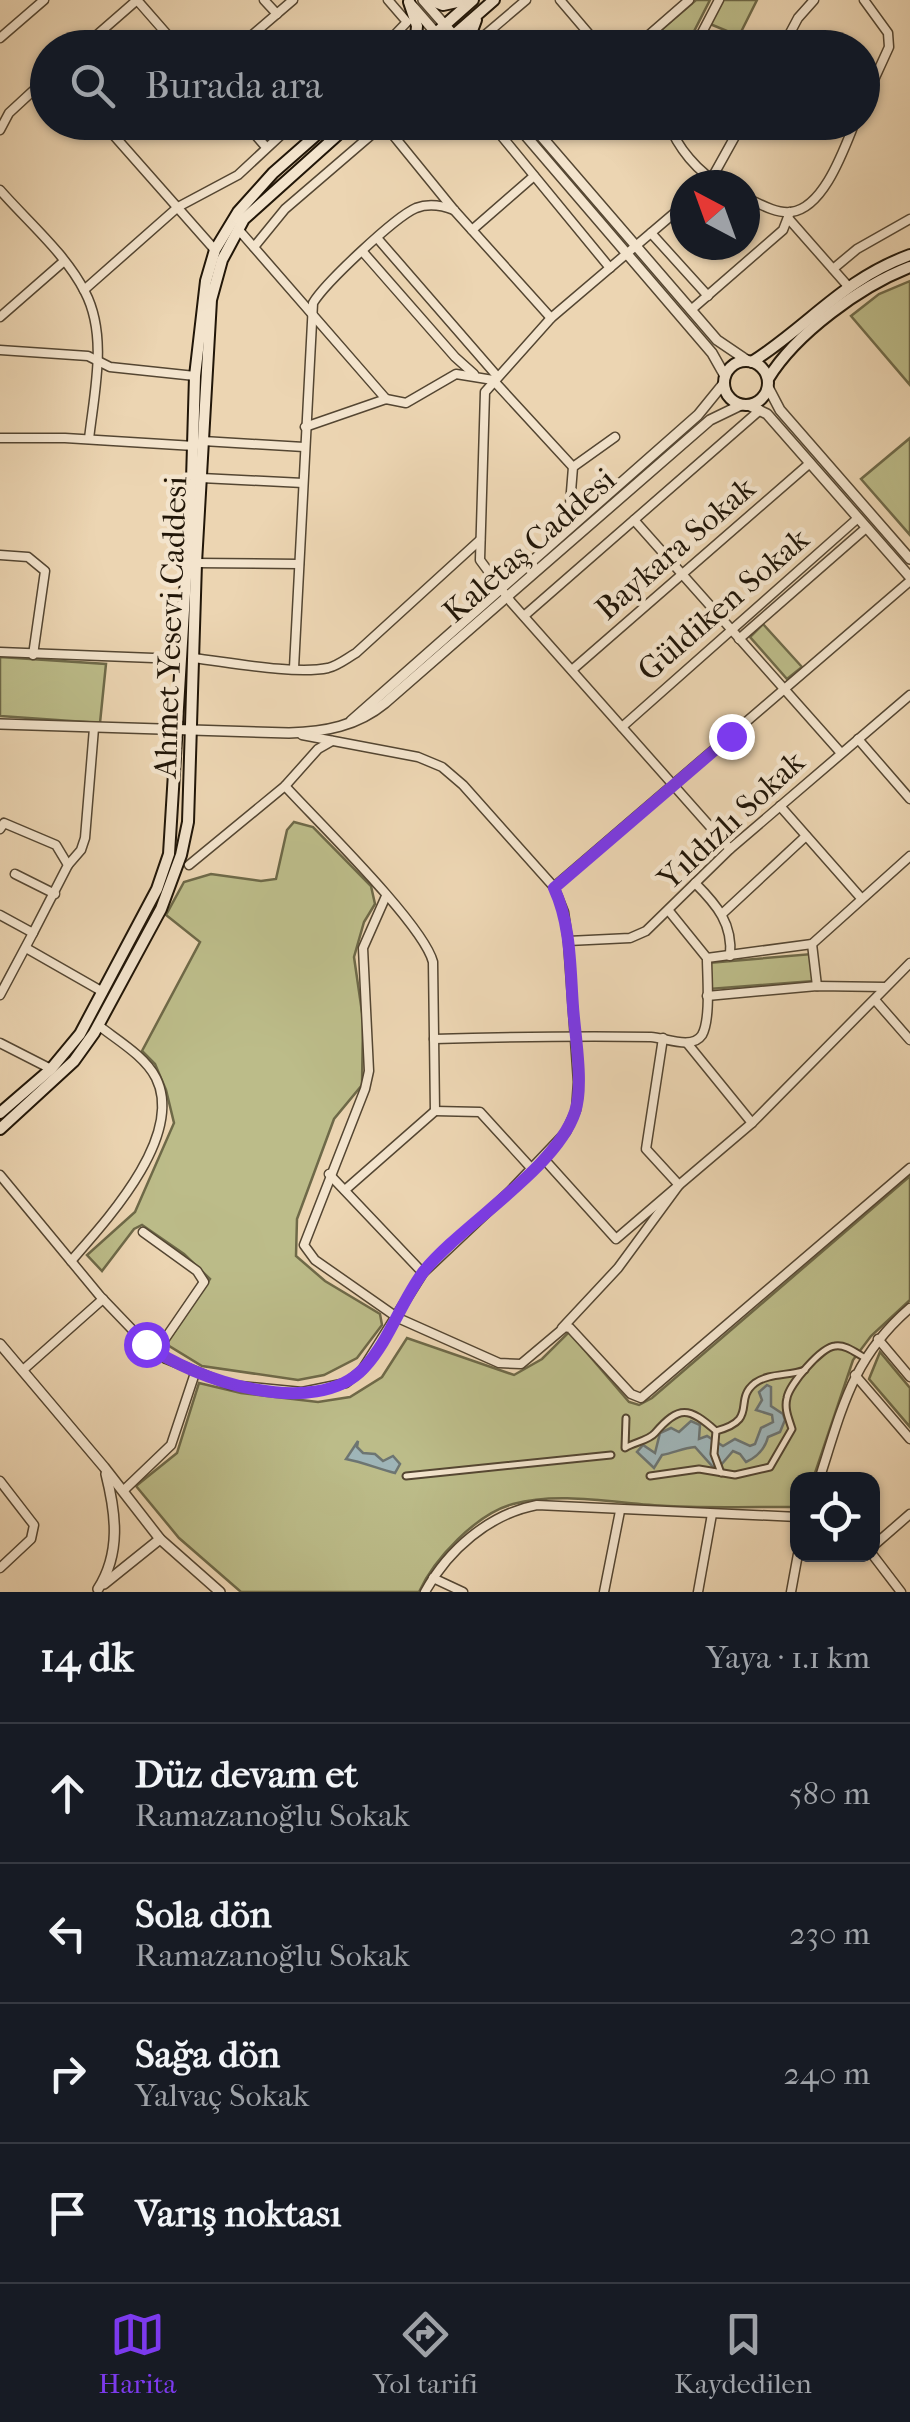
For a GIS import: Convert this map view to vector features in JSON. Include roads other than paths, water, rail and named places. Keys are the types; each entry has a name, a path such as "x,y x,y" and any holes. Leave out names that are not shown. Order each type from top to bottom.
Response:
{"main road":[{"path":"430,0 454,4 470,0"},
{"path":"440,29 470,0"},
{"path":"460,30 494,0"},
{"path":"408,1 417,30"},
{"path":"472,30 479,13"},
{"name":"Ahmet Yesevi Caddesi","path":"0,1129 74,1061 98,1026 158,917 175,876 188,822 202,478 196,376 201,309 215,250 228,226 253,194 311,140"},
{"name":"Ahmet Yesevi Caddesi","path":"0,1114 51,1069 80,1034 157,889 169,854 179,659 211,300 222,260 238,228 255,206 331,140"},
{"path":"910,255 878,266 847,286 784,340 750,361 734,364 725,380 729,397 745,405 762,399 779,361 855,293 910,267"},
{"path":"750,361 761,366 768,383"}],"street":[{"path":"0,38 44,0"},
{"path":"103,30 137,0 163,30"},
{"path":"264,0 277,14"},
{"path":"258,30 293,0"},
{"path":"388,0 407,22 399,30"},
{"path":"430,0 440,29"},
{"path":"490,30 526,0"},
{"path":"560,0 586,30"},
{"path":"655,30 689,0"},
{"path":"703,30 719,0"},
{"path":"792,30 814,0"},
{"path":"864,0 888,33 889,47 880,67"},
{"path":"408,1 440,29"},
{"path":"0,130 8,113 30,93"},
{"path":"118,140 215,250"},
{"path":"259,140 266,148"},
{"path":"84,290 178,207 238,175 275,140"},
{"path":"254,247 285,209 365,140"},
{"path":"398,140 454,210 551,318"},
{"path":"505,140 610,268"},
{"path":"531,140 722,345 750,361"},
{"path":"544,140 712,353 725,380"},
{"path":"677,140 702,170"},
{"path":"720,170 734,140"},
{"path":"691,310 783,230 789,215 816,198 848,140"},
{"path":"472,230 534,176"},
{"path":"0,190 84,290 94,321 98,361 89,439"},
{"path":"760,203 789,215 847,286"},
{"path":"294,668 311,312 318,294 417,208 441,205 454,210"},
{"path":"670,217 551,318 485,392 480,560 504,593 730,850"},
{"path":"833,270 857,249 910,218"},
{"path":"238,228 386,399"},
{"path":"651,233 708,296"},
{"path":"378,239 573,466 568,529"},
{"path":"364,252 475,375"},
{"path":"0,318 64,262"},
{"path":"0,350 88,356 110,367 196,376"},
{"path":"305,427 386,399 406,404 456,374 495,378"},
{"name":"Kaletaş Caddesi","path":"504,593 568,529 698,415 725,380"},
{"path":"768,383 780,410 910,558"},
{"path":"554,888 910,579 760,410 745,405"},
{"name":"Kaletaş Caddesi","path":"0,724 289,733 327,730 350,723 378,708 504,593 710,420 745,405"},
{"path":"524,616 760,410"},
{"path":"573,466 614,436"},
{"path":"0,438 304,447"},
{"name":"Baykara Sokak","path":"572,670 810,463"},
{"path":"202,478 303,482"},
{"name":"Güldiken Sokak","path":"622,727 858,518"},
{"path":"634,520 841,753"},
{"path":"739,639 866,528"},
{"path":"193,658 323,669 356,653 481,540"},
{"path":"0,555 28,558 45,571 34,655"},
{"path":"196,563 299,564"},
{"path":"0,652 179,659"},
{"name":"Yıldızlı Sokak","path":"568,941 638,936 730,850 910,695"},
{"path":"0,995 68,865 81,850 94,728"},
{"path":"0,1175 103,1299 156,1352 195,1373 230,1385 302,1392 346,1383 362,1370 423,1273 566,1132 576,1110 575,1036 564,912 554,888 463,785 442,767 418,756 289,733"},
{"path":"858,739 910,799"},
{"path":"188,865 286,786 318,749 332,741"},
{"path":"286,786 430,950 436,1111"},
{"path":"780,806 860,898"},
{"path":"1,824 56,844 68,865"},
{"path":"722,914 806,836"},
{"path":"707,958 812,944 910,856"},
{"path":"16,874 55,894"},
{"path":"695,884 722,914 732,936 730,956"},
{"path":"386,896 362,948 369,1071 304,1245 315,1260 398,1318 513,1366 564,1328 574,1330 631,1394 641,1398 910,1168"},
{"path":"669,911 707,958 706,1019 702,1035 686,1043"},
{"path":"0,916 33,933"},
{"path":"812,944 816,986"},
{"path":"26,948 103,992"},
{"path":"543,1158 616,1239 752,1123 910,963"},
{"path":"706,996 816,986 885,988"},
{"path":"875,1000 910,1040"},
{"path":"70,1260 120,1204 160,1128 162,1104 156,1078 140,1059 98,1026"},
{"path":"434,1039 575,1036 663,1038 686,1043 752,1123"},
{"path":"663,1038 646,1149 679,1185"},
{"path":"0,1043 51,1069"},
{"path":"344,1190 436,1111 480,1112 532,1169"},
{"path":"329,1174 423,1273"},
{"path":"555,1335 618,1268 679,1185"},
{"path":"144,1232 197,1271 204,1282 156,1352"},
{"path":"23,1370 103,1299"},
{"path":"823,1472 855,1376 878,1339 910,1308"},
{"path":"878,1339 910,1377"},
{"path":"0,1344 160,1539 220,1592"},
{"path":"650,1476 700,1469 752,1473 770,1467 792,1430 786,1412 787,1393 821,1352 842,1346 865,1358"},
{"path":"0,1363 10,1355"},
{"path":"716,1431 738,1422 748,1391 756,1382 807,1369"},
{"path":"122,1491 170,1445 195,1373"},
{"path":"855,1376 910,1438"},
{"path":"626,1418 625,1448 654,1434 675,1413 694,1413 716,1431"},
{"path":"716,1431 714,1454 720,1470"},
{"path":"406,1476 611,1456"},
{"path":"96,1591 112,1558 116,1532 114,1504 104,1467"},
{"path":"0,1481 34,1526 31,1539 0,1568"},
{"path":"426,1592 433,1578 468,1540 518,1509 537,1506 790,1517"},
{"path":"604,1592 620,1510"},
{"path":"698,1592 712,1514"},
{"path":"880,1540 910,1514"},
{"path":"96,1591 160,1539"},
{"path":"791,1592 797,1562"},
{"path":"878,1562 901,1592"},
{"path":"433,1578 462,1592"}],"water":[{"path":"767,1385 771,1387 771,1406 785,1420 780,1432 768,1437 763,1449 750,1460 746,1462 733,1451 721,1465 713,1467 695,1447 662,1455 654,1468 637,1452 643,1445 655,1453 660,1433 671,1428 679,1432 691,1421 700,1425 699,1439 707,1436 723,1446 735,1439 750,1446 755,1444 761,1428 773,1422 772,1415 756,1410 762,1400 759,1392"},
{"path":"358,1441 357,1447 363,1453 375,1454 383,1461 393,1456 400,1464 395,1473 346,1459"}]}
